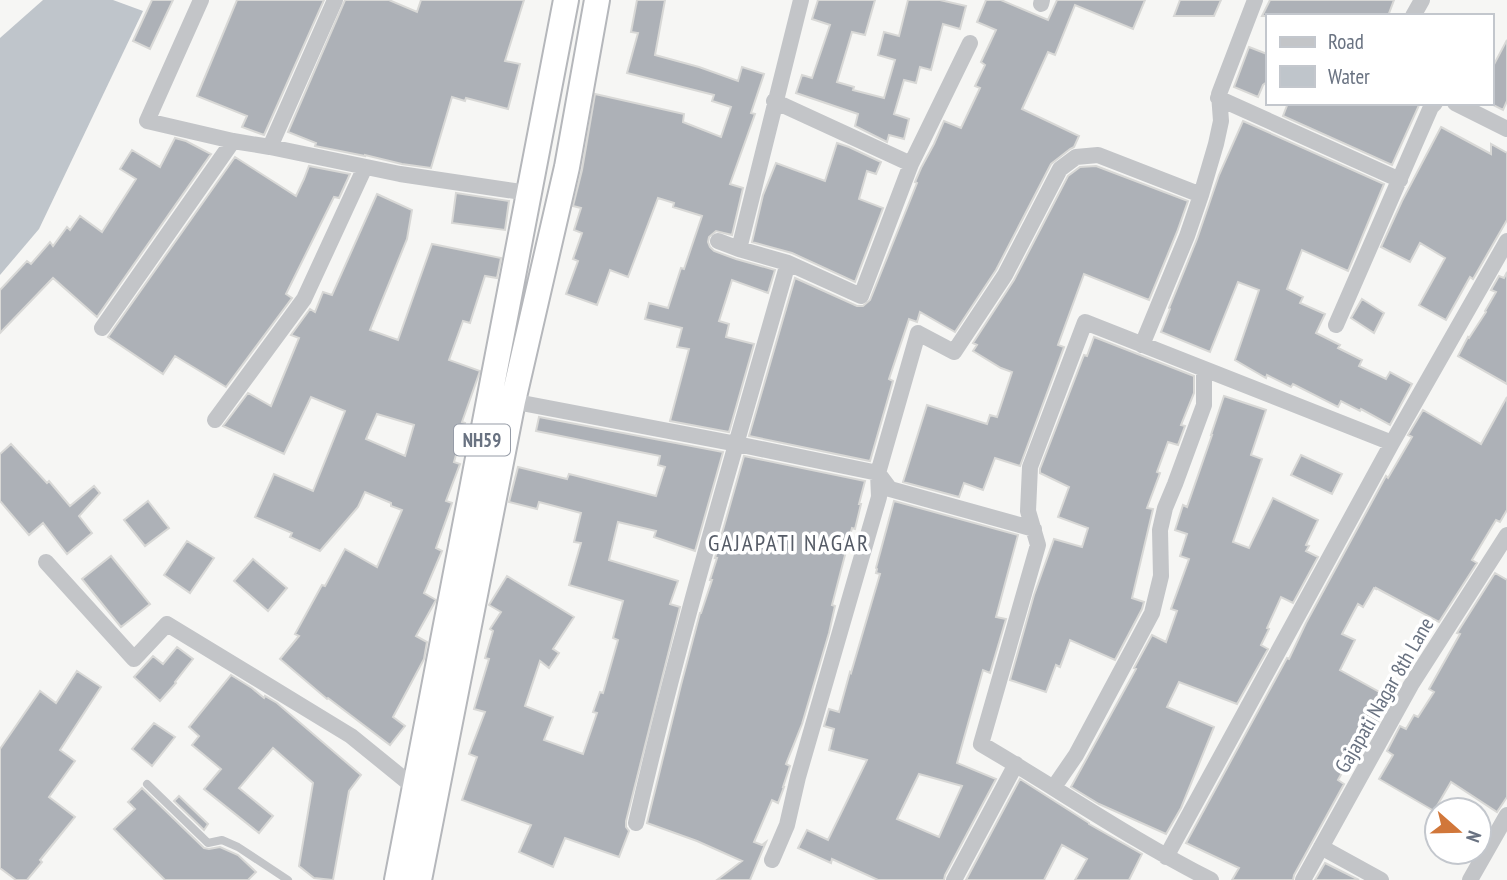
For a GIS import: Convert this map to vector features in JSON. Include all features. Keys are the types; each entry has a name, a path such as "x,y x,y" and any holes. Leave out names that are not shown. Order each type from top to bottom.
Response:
{"highway":[{"name":"NH59","path":"397,880 502,399 528,193 566,0"},
{"path":"419,880 502,399 567,167 597,0"}],"street":[{"path":"201,0 147,121 400,174 528,193"},
{"path":"270,147 335,0"},
{"path":"739,249 801,0"},
{"path":"1142,345 1201,195 1221,121 1218,98 1255,0"},
{"path":"718,240 788,263 861,296 911,164 970,43"},
{"path":"1218,98 1400,180"},
{"path":"774,102 911,164"},
{"path":"1336,325 1433,105"},
{"path":"1459,105 1507,129"},
{"path":"102,328 233,141"},
{"path":"772,860 787,825 798,777 879,497 878,473 918,333 954,352 1005,275 1060,169 1076,157 1098,155 1201,195"},
{"path":"215,420 304,299 365,167"},
{"path":"1166,857 1392,443 1507,241"},
{"path":"636,823 676,658 788,263"},
{"path":"1211,880 1166,857 981,744 1038,545 1028,511 1030,467 1085,322 1392,443"},
{"path":"1054,787 1076,755 1152,613 1161,576 1160,530 1164,508 1204,405 1204,369"},
{"path":"502,399 878,473 890,489 1034,529"},
{"name":"Gajapati Nagar 8th Lane","path":"1303,880 1412,685 1507,535"},
{"path":"46,562 134,659 166,624 351,736 415,788"},
{"path":"954,880 1016,764"},
{"path":"1470,880 1507,815"},
{"path":"1321,847 1381,880"}],"lane":[{"path":"147,784 208,843 222,840 238,847 288,880"}],"water":[{"path":"43,0 113,0 143,11 39,229 0,275 0,38"}],"building":[{"path":"152,0 173,0 150,49 133,41"},
{"path":"237,0 324,0 264,135 242,127 247,116 197,96"},
{"path":"345,0 389,0 417,12 421,0 524,0 505,61 520,64 508,109 452,97 431,168 315,146 316,143 288,132"},
{"path":"637,0 665,0 655,55 738,81 742,67 764,74 751,113 755,114 730,184 743,188 732,235 716,231 709,237 708,242 714,251 775,270 768,293 732,280 719,321 729,324 726,337 754,344 729,432 670,421 689,349 677,347 682,328 645,319 649,303 668,308 702,216 673,207 674,203 658,198 628,277 610,270 597,305 566,294 578,261 573,259 582,233 574,230 581,208 573,206 595,94 684,114 683,122 721,137 731,107 712,101 714,95 627,73 638,33 631,32"},
{"path":"818,0 875,0 865,35 852,32 837,82 854,87 853,90 884,98 895,60 878,55 884,32 899,36 908,0 940,0 966,6 960,29 943,24 931,70 920,67 916,83 904,80 894,114 909,119 904,139 889,135 887,142 855,126 858,114 796,93 802,75 812,78 830,25 812,19"},
{"path":"986,0 1001,0 1048,20 1057,0 1145,0 1133,29 1075,5 1055,55 1048,52 1022,109 1079,136 1074,147 1051,164 996,270 955,332 920,312 917,322 909,319 889,379 893,381 870,461 749,436 795,278 857,306 863,306 870,300 917,183 915,182 944,121 961,128 980,88 975,86 985,65 981,62 996,30 977,22"},
{"path":"1180,0 1221,0 1214,16 1174,16"},
{"path":"1270,0 1394,0 1389,14 1262,16"},
{"path":"1507,40 1507,101 1503,110 1493,105 1493,66"},
{"path":"1249,47 1266,54 1266,83 1258,97 1234,87"},
{"path":"1287,105 1419,105 1392,165 1283,116"},
{"path":"1243,121 1384,184 1348,271 1302,250 1287,289 1303,297 1300,303 1325,314 1316,333 1362,360 1359,366 1386,379 1390,372 1412,384 1390,425 1341,401 1338,407 1293,384 1291,387 1267,375 1266,378 1235,360 1259,290 1238,282 1210,352 1161,332 1219,175"},
{"path":"1441,127 1491,154 1491,144 1507,153 1507,220 1446,320 1419,305 1445,258 1420,243 1410,262 1381,247"},
{"path":"175,138 211,154 97,317 53,278 0,333 0,290 27,261 31,264 50,242 53,246 67,227 70,230 80,216 102,232 136,179 120,169 132,150 160,167"},
{"path":"837,143 881,162 876,174 867,171 859,199 883,208 855,282 792,253 752,242 763,195 776,163 825,181"},
{"path":"235,157 296,196 309,166 350,174 339,198 334,197 286,294 292,298 226,387 175,356 163,374 108,337"},
{"path":"1096,166 1188,201 1149,300 1084,274 1058,345 1064,347 1020,466 995,458 983,490 964,483 959,497 903,482 927,405 987,424 990,415 997,417 1012,372 973,351 977,345 973,343 1014,280 1068,176 1080,167"},
{"path":"456,193 509,201 505,230 452,223"},
{"path":"377,194 412,210 407,239 370,330 398,340 432,244 501,258 497,278 485,276 470,323 463,321 449,360 480,371 462,422 465,423 454,462 460,464 446,501 452,503 436,548 442,551 424,593 436,600 416,636 427,642 424,659 393,717 405,726 390,745 327,699 280,659 299,636 295,634 345,549 377,567 402,510 365,492 358,507 320,551 290,537 292,533 255,517 274,474 313,491 345,411 311,397 284,454 223,426 248,393 271,406 299,338 291,335 310,309 315,312 323,292 332,295","holes":["377,414 414,425 405,456 366,439"]},
{"path":"1507,272 1507,384 1458,356 1486,312 1496,292 1491,290 1499,276 1504,278"},
{"path":"1362,299 1384,313 1374,333 1351,318"},
{"path":"1094,337 1194,376 1194,393 1181,425 1185,426 1178,445 1168,442 1147,508 1153,509 1132,598 1144,602 1142,609 1115,660 1070,640 1060,667 1056,665 1046,692 1010,680 1034,595 1054,539 1082,547 1088,528 1058,517 1069,487 1040,473 1040,469 1084,355 1087,356"},
{"path":"1224,396 1266,410 1251,455 1262,459 1233,542 1249,548 1273,498 1318,520 1306,545 1309,546 1306,551 1318,557 1293,603 1281,597 1261,645 1268,649 1237,704 1179,682 1167,707 1214,727 1181,808 1166,834 1099,804 1071,787 1152,635 1166,642 1177,611 1171,609 1189,559 1180,556 1187,534 1175,530 1183,505 1187,507"},
{"path":"1507,397 1507,510 1500,522 1496,520 1472,560 1477,563 1439,622 1376,588 1363,607 1358,604 1342,634 1355,640 1340,670 1390,698 1368,740 1362,737 1338,780 1344,784 1293,880 1232,880 1239,868 1186,843 1287,658 1289,659 1386,476 1388,478 1412,437 1408,435 1423,410 1481,444"},
{"path":"539,417 723,452 695,551 654,537 656,531 618,522 609,560 678,581 670,604 680,607 626,821 629,831 619,857 565,838 553,867 519,852 531,825 462,800 477,757 469,754 485,712 474,709 489,659 485,658 493,631 490,629 501,612 489,605 507,576 574,617 553,649 559,653 549,668 540,661 525,706 553,717 544,740 583,754 597,713 593,712 600,692 603,693 618,640 613,638 623,601 569,585 581,543 574,542 581,513 539,502 537,509 509,502 518,467 567,479 569,474 656,496 665,467 658,465 660,456 536,431"},
{"path":"11,444 70,506 94,486 100,493 79,516 92,533 67,554 43,523 29,535 0,501 0,454"},
{"path":"1301,455 1342,474 1332,494 1291,475"},
{"path":"744,456 865,481 855,529 852,528 832,605 835,606 829,633 802,724 786,764 790,766 784,787 778,803 772,800 754,842 762,845 766,842 750,880 717,880 742,861 647,823 700,613 712,580 715,558"},
{"path":"148,501 169,528 145,546 124,520"},
{"path":"894,501 1018,535 996,617 1006,619 990,673 983,670 957,763 996,779 944,880 878,880 832,859 831,863 798,848 807,830 828,840 867,760 829,750 834,729 824,726 829,709 839,712 880,574 876,573","holes":["919,774 962,786 939,837 897,819"]},
{"path":"187,541 214,558 190,593 164,575"},
{"path":"111,556 150,604 121,627 82,579"},
{"path":"253,559 287,588 268,611 234,581"},
{"path":"1495,573 1507,580 1507,797 1497,812 1493,809 1493,796 1472,796 1451,782 1443,796 1423,796 1423,805 1379,779 1393,755 1387,751 1400,726 1406,729 1414,715 1418,717 1434,692 1429,689 1460,634 1457,633"},
{"path":"177,647 193,659 160,701 134,677 153,656 163,664"},
{"path":"77,671 101,687 60,750 75,761 49,797 75,817 27,880 16,880 0,868 0,749 40,691 56,703"},
{"path":"231,675 264,698 265,696 277,703 361,775 349,791 333,880 314,878 299,866 313,783 273,748 239,788 273,816 259,833 204,789 221,769 192,745 199,736 189,727"},
{"path":"154,723 175,737 152,766 132,749"},
{"path":"1020,779 1089,824 1142,854 1129,880 1075,880 1087,859 1062,845 1044,880 966,880"},
{"path":"142,788 204,848 220,847 238,855 256,872 248,880 165,880 114,829 135,809 128,802"},
{"path":"179,796 208,824 204,830 174,801"},
{"path":"1325,863 1359,880 1315,880"}],"district":[{"name":"GAJAPATI NAGAR","path":"789,542"}]}
